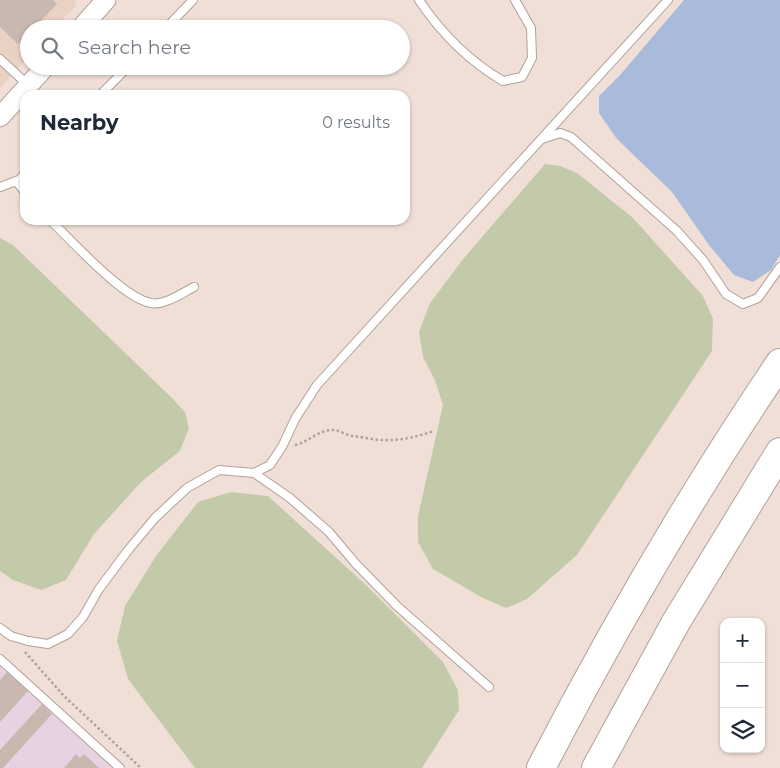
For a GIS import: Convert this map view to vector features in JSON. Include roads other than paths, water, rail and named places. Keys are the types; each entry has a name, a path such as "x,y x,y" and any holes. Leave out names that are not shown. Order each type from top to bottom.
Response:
{"highway":[{"path":"544,761 659,555 780,363"},
{"path":"596,768 676,622 780,452"},
{"path":"761,482 780,460"}],"street":[{"path":"88,20 106,0"},
{"path":"24,90 38,75"},
{"path":"0,117 20,95"}],"lane":[{"path":"174,20 193,0"},
{"path":"419,0 430,17 461,50 484,70 503,82 522,77 532,58 531,28 515,0"},
{"path":"254,473 270,465 284,445 295,419 317,385 668,0"},
{"path":"0,59 28,86"},
{"path":"105,90 119,75"},
{"path":"540,140 560,133 571,137 677,231 703,260 726,294 743,304 758,298 780,267"},
{"path":"0,187 20,177"},
{"path":"16,181 20,186"},
{"path":"55,225 128,293 152,304 169,300 194,287"},
{"path":"0,628 11,636 48,644 68,634 83,617 99,589 129,549 155,518 187,488 219,470 254,473 290,498 329,532 356,564 397,606 489,687"},
{"path":"0,660 120,768"}],"water":[{"path":"684,0 780,0 780,255 771,270 753,282 734,275 709,245 672,192 617,139 599,113 599,96 621,74"}]}
